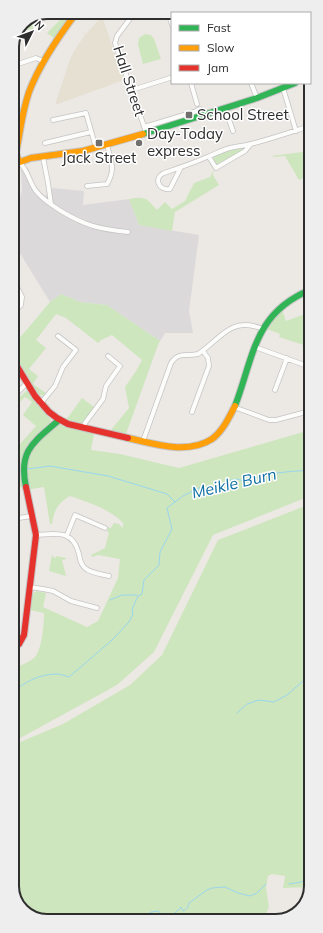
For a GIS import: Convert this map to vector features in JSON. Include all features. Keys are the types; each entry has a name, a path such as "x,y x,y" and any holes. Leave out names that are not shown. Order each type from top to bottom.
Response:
{"street":[{"path":"19,140 29,95 43,61 72,19"},
{"name":"Hall Street","path":"130,19 117,36 115,43 145,129"},
{"path":"19,64 36,58 43,61"},
{"path":"132,90 170,78"},
{"path":"191,84 197,104"},
{"path":"251,84 257,98"},
{"path":"145,129 225,108 257,98 293,84"},
{"path":"283,88 296,131"},
{"path":"225,108 233,131"},
{"path":"128,232 105,229 86,224 51,205 36,191 25,168 19,162 31,158 65,154 107,145 145,129 200,109"},
{"path":"53,120 86,113 96,148"},
{"path":"180,169 170,189 163,189 160,187 158,183 160,176 231,147 251,144 304,128"},
{"path":"45,143 91,132"},
{"path":"209,157 216,168 245,151 251,144"},
{"path":"88,186 107,184 112,177 113,168 107,145"},
{"path":"44,157 51,205"},
{"path":"19,290 22,296 21,305 19,307"},
{"path":"19,370 39,402 52,416 58,420 84,428 180,448 203,444 210,441 226,426 255,347 270,318 290,298 304,292"},
{"path":"143,441 174,358 183,354 193,356 198,354 236,326 248,324 263,329"},
{"path":"39,402 55,386 63,368 76,350 58,336"},
{"path":"255,347 304,365"},
{"path":"192,412 209,366 208,358 203,351"},
{"path":"84,428 85,423 103,399 106,386 120,366 108,356"},
{"path":"275,390 287,358"},
{"path":"19,389 27,383"},
{"path":"234,407 269,420 276,420 304,412"},
{"path":"19,644 24,636 36,536 24,479 25,460 29,448 58,420"},
{"path":"67,535 74,515 105,528"},
{"path":"19,518 31,516"},
{"path":"36,536 58,534 67,535 76,545 84,568 109,576"},
{"path":"29,587 53,591 71,601 96,608"}],"shaded area":[{"path":"99,19 103,19 124,80 55,105 69,62 74,51 85,35 82,31 86,34"},
{"path":"28,168 35,186 45,196 53,188 84,191 83,205 129,199 139,225 199,235 189,311 193,333 165,333 160,341 107,305 80,302 61,294 50,302 19,251 19,201 22,191 21,169"}],"green space":[{"path":"61,19 68,19 54,38 47,33"},
{"path":"39,21 33,29 25,30 27,27"},
{"path":"145,34 151,35 154,39 161,59 143,64 138,45 139,38"},
{"path":"244,149 221,164 217,164 213,161 214,157 223,152"},
{"path":"304,152 304,178 299,180 285,156 272,156"},
{"path":"214,170 213,175 219,185 175,212 172,231 139,225 129,199 145,199 157,210 165,202 172,209 185,201 194,183 210,177"},
{"path":"61,294 80,302 107,305 160,341 126,434 111,430 129,408 125,387 142,360 112,335 98,343 66,318 56,314 36,340 46,348 29,369 38,376 33,384 46,393 44,396 38,394 19,364 19,339 50,302"},
{"path":"282,309 286,321 304,314 304,345 279,337 280,334 267,329 272,320"},
{"path":"27,390 51,420 50,423 31,441 24,454 30,453 41,439 59,424 94,434 91,450 120,454 179,468 304,432 304,498 213,535 154,652 117,685 19,739 19,666 35,657 41,642 43,630 44,613 30,610 32,594 37,591 46,593 43,607 87,627 98,621 118,578 120,559 98,555 92,557 91,555 105,548 109,533 107,531 108,527 111,528 114,523 119,524 123,528 123,523 118,518 98,506 70,496 62,501 57,507 52,524 50,524 44,487 26,490 25,487 19,488 19,444 36,426 23,415 32,402 25,397 19,403 19,398"},
{"path":"82,398 94,407 81,424 66,420"},
{"path":"304,506 304,887 283,888 285,876 272,874 268,876 266,888 269,907 266,914 46,914 37,912 27,906 20,893 19,886 19,742 63,724 130,685 162,655 218,540"},
{"path":"52,555 56,558 56,556 66,558 62,560 66,576 49,571"}],"waterway":[{"path":"27,469 50,466 108,476 167,494 175,502"},
{"name":"Meikle Burn","path":"19,688 26,682 50,674 69,677 111,641 129,622 133,614 132,609 138,596 142,594 144,580 159,565 160,552 172,529 167,508 183,496 201,487 211,491 221,489 226,481 237,479 246,482 270,474 304,470"},
{"path":"110,600 122,595 137,595"},
{"path":"237,713 247,704 259,700 274,702 287,695 304,680"},
{"path":"289,884 304,881"},
{"path":"174,914 181,907 183,911 185,910 189,903 212,888 225,887 238,893 250,896 257,893 266,884"},
{"path":"148,914 158,911 161,914"}],"traffic: fast":[{"path":"143,134 257,98 292,84"},
{"path":"235,406 252,353 267,324 277,311 291,300 304,293"},
{"path":"26,487 24,474 26,455 35,441 59,420"}],"traffic: slow":[{"path":"19,137 23,115 33,81 50,50 72,19"},
{"path":"19,162 31,158 83,151 143,134"},
{"path":"128,438 171,447 202,444 216,436 235,406"}],"traffic: jam":[{"path":"19,370 35,396 49,412 57,418 68,424 128,438"},
{"path":"19,644 24,635 36,535 26,487"}],"place":[{"name":"School Street","path":"189,115"},
{"name":"Jack Street","path":"99,143"},
{"name":"Day-Today express","path":"139,143"}]}
